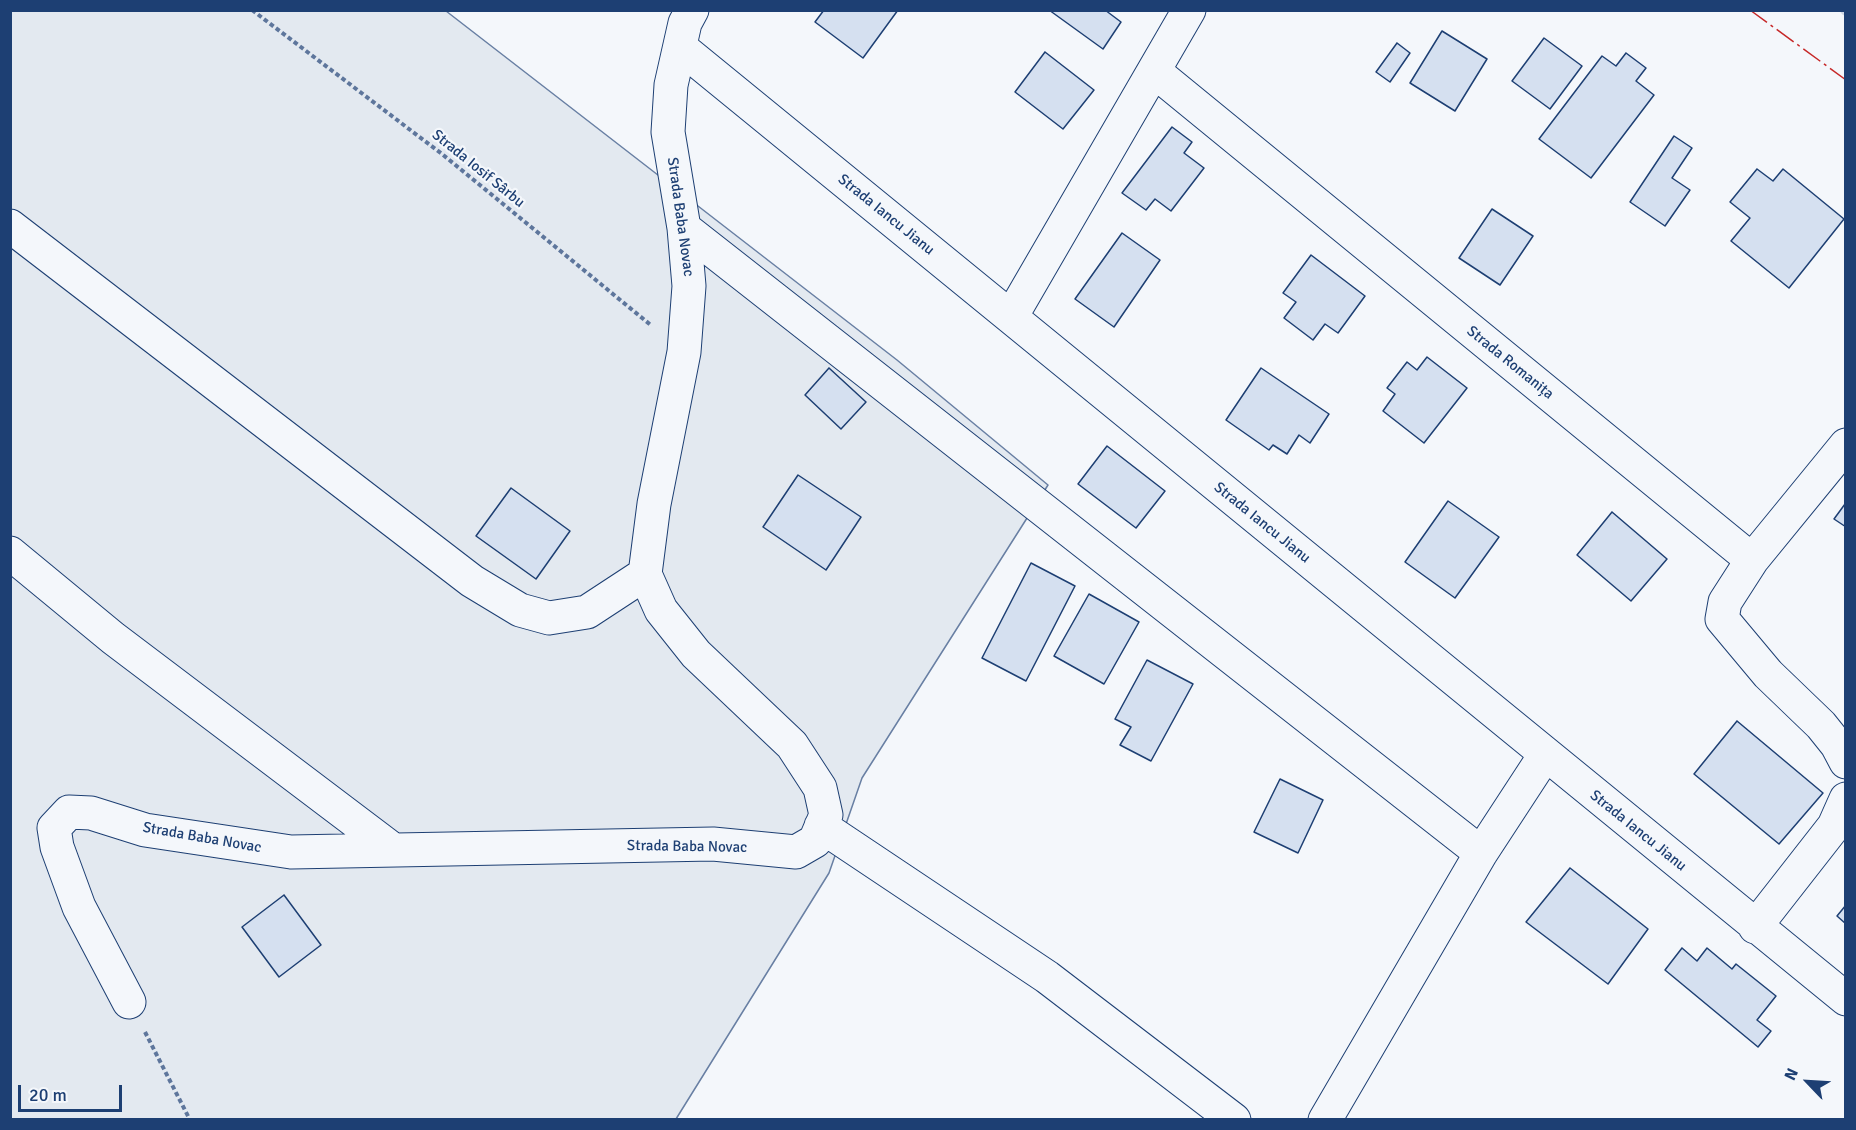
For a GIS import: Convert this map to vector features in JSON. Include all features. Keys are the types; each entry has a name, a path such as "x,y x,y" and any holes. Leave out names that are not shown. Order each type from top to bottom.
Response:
{"street":[{"path":"1011,317 1189,10"},
{"name":"Strada Baba Novac","path":"645,574 654,504 684,352 689,286 684,228 668,132 671,85 680,23"},
{"name":"Strada Iancu Jianu","path":"680,23 1011,317 1845,999"},
{"name":"Strada Romanița","path":"1154,71 1752,560"},
{"path":"10,226 472,580 520,610 549,618 587,612 645,574 661,610 696,654 792,745 820,788 826,815 821,826 1047,977 1234,1119"},
{"path":"684,228 1481,853"},
{"path":"1845,445 1752,560 1725,602 1722,619 1768,674 1821,725 1837,744 1845,762"},
{"path":"10,554 113,638 392,849"},
{"path":"1325,1119 1481,853 1545,755"},
{"path":"1755,927 1834,826 1845,799"},
{"name":"Strada Baba Novac","path":"129,1002 79,907 57,847 54,828 69,812 91,813 145,830 291,852 713,844 796,852 814,841 821,826"}],"path":[{"name":"Strada Iosif Sârbu","path":"252,10 442,154 684,352"},
{"path":"129,1002 190,1119"}],"shaded area":[{"path":"10,11 446,11 897,360 1048,485 862,778 829,873 676,1119 11,1119"}],"building":[{"path":"824,10 898,10 863,58 815,22"},
{"path":"1049,10 1105,10 1121,22 1103,49"},
{"path":"1442,31 1487,59 1455,111 1410,83"},
{"path":"1544,38 1582,66 1550,109 1512,81"},
{"path":"1397,43 1410,53 1390,82 1376,72"},
{"path":"1045,52 1094,90 1063,129 1015,92"},
{"path":"1626,53 1646,68 1636,81 1654,95 1591,178 1539,139 1602,56 1616,66"},
{"path":"1172,127 1192,142 1184,153 1204,168 1171,211 1155,199 1146,210 1122,193"},
{"path":"1674,136 1692,148 1672,178 1690,190 1665,226 1630,202"},
{"path":"1757,169 1773,181 1783,169 1844,219 1789,288 1731,241 1750,218 1730,202"},
{"path":"1492,209 1533,236 1500,285 1459,258"},
{"path":"1122,233 1160,260 1114,327 1075,299"},
{"path":"1311,255 1365,296 1338,333 1325,324 1313,340 1284,318 1296,302 1283,293"},
{"path":"1427,357 1467,388 1424,443 1383,411 1395,394 1387,388 1407,362 1417,370"},
{"path":"829,368 866,402 841,429 805,395"},
{"path":"1261,368 1329,414 1310,443 1299,435 1287,454 1273,445 1269,450 1226,420"},
{"path":"1107,446 1165,491 1136,528 1078,484"},
{"path":"798,475 861,517 826,570 763,527"},
{"path":"511,488 570,531 536,579 476,536"},
{"path":"1448,501 1499,537 1455,598 1405,562"},
{"path":"1846,505 1846,527 1834,519"},
{"path":"1612,512 1667,559 1631,601 1577,555"},
{"path":"1031,563 1075,586 1026,681 982,658"},
{"path":"1089,594 1139,622 1104,684 1054,656"},
{"path":"1147,660 1193,684 1151,761 1120,745 1131,727 1115,719"},
{"path":"1737,721 1823,793 1779,844 1694,774"},
{"path":"1280,779 1323,800 1298,853 1254,832"},
{"path":"1570,868 1648,929 1608,984 1526,922"},
{"path":"284,895 321,945 279,977 242,927"},
{"path":"1846,905 1846,924 1837,916"},
{"path":"1682,948 1697,961 1707,948 1732,969 1736,964 1776,996 1757,1020 1771,1031 1758,1047 1665,970"}],"power":[{"path":"1750,10 1846,80"}]}
